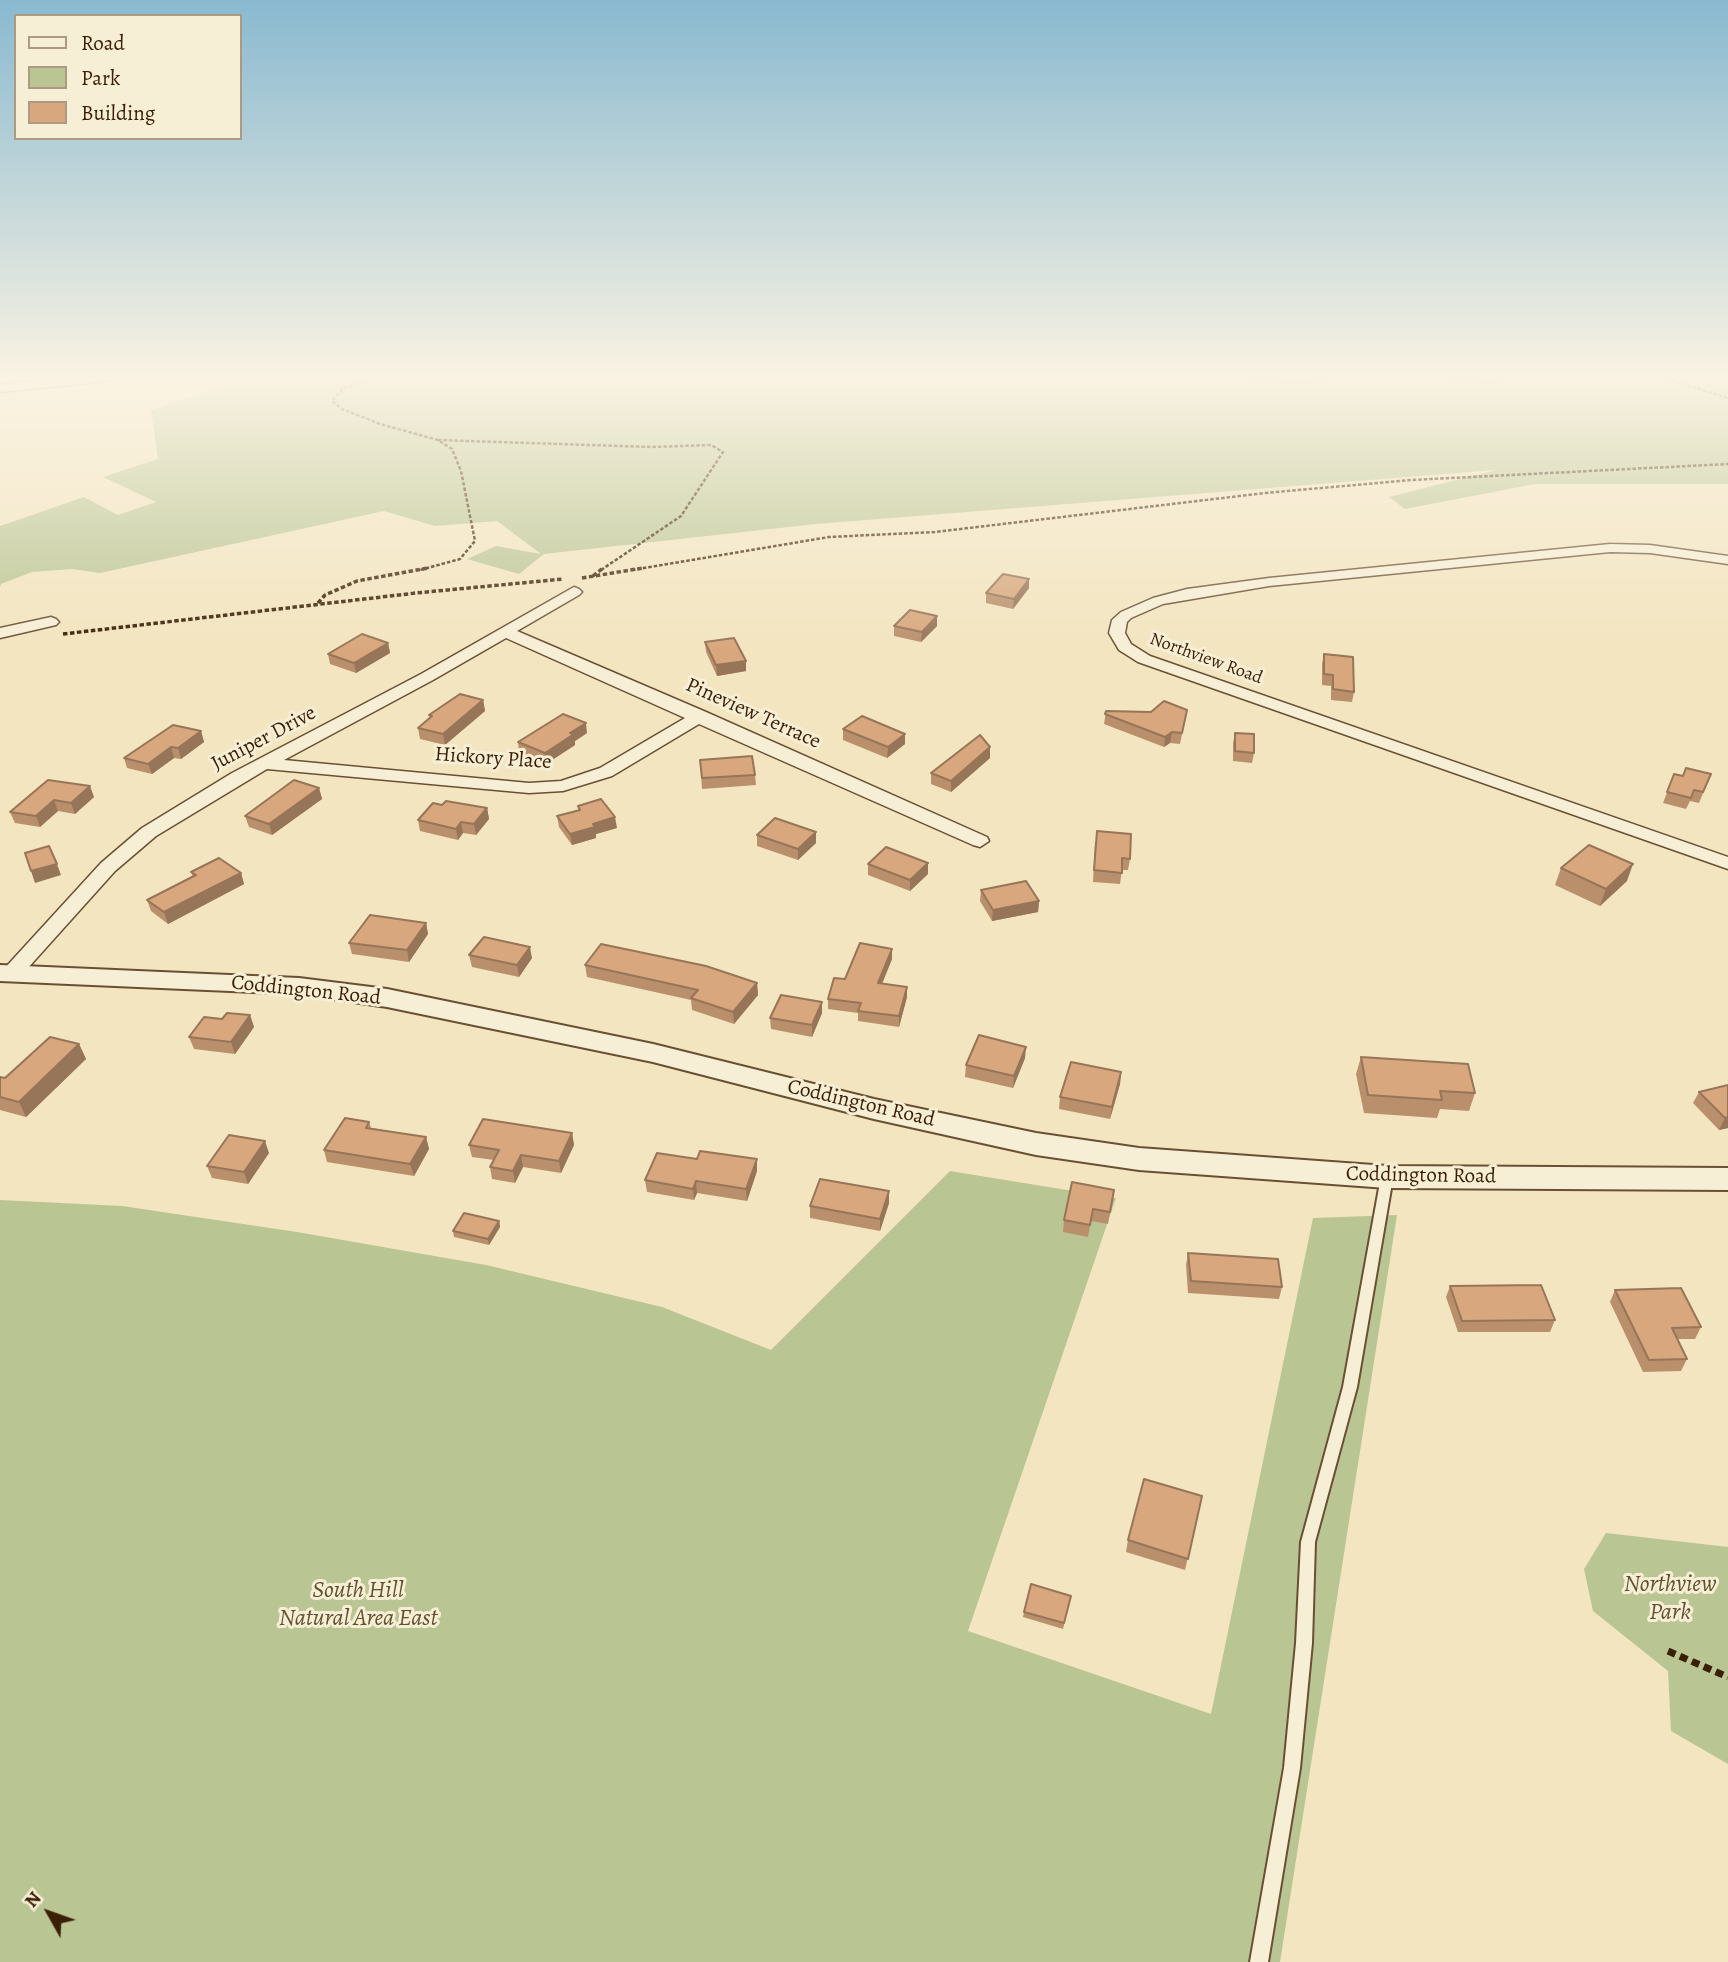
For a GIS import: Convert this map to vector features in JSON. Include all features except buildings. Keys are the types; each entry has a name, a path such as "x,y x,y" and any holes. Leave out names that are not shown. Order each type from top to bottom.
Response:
{"street":[{"name":"Northview Road","path":"1728,560 1650,549 1602,548 1269,582 1187,594 1151,603 1124,617 1116,633 1125,647 1144,659 1728,863"},
{"name":"Juniper Drive","path":"6,974 123,853 186,808 506,632 575,583"},
{"path":"0,632 53,629"},
{"name":"Pineview Terrace","path":"506,632 980,841"},
{"name":"Hickory Place","path":"265,763 529,788 563,786 606,772 700,716"},
{"name":"Coddington Road","path":"6,974 299,986 387,998 653,1054 874,1109 1036,1144 1151,1160 1387,1177 1728,1179"}],"lane":[{"path":"1259,1962 1292,1768 1304,1643 1308,1542 1350,1387 1387,1177"}],"path":[{"path":"317,604 325,595 357,582 460,559 475,541 459,469"},
{"path":"575,583 591,577 618,556 681,516 712,469"},
{"path":"53,629 575,583 591,577 829,537 935,532 1265,493 1438,478 1634,469"},
{"path":"1668,1651 1728,1677"}],"green space":[{"path":"129,469 1728,469 1728,484 1535,484 1405,509 1389,497 1496,470 816,524 544,554 519,574 467,559 496,546 541,554 497,521 435,526 384,511 100,573 72,569 32,572 1,584 0,587 0,526 84,497 118,515 156,502 103,477"},
{"name":"South Hill Natural Area East","path":"950,1171 1116,1198 968,1631 1211,1714 1313,1218 1397,1215 1280,1962 0,1962 0,1200 122,1206 297,1232 486,1265 662,1307 771,1350"},
{"name":"Northview Park","path":"1606,1533 1728,1547 1728,1764 1671,1731 1668,1671 1593,1611 1584,1569"}]}
